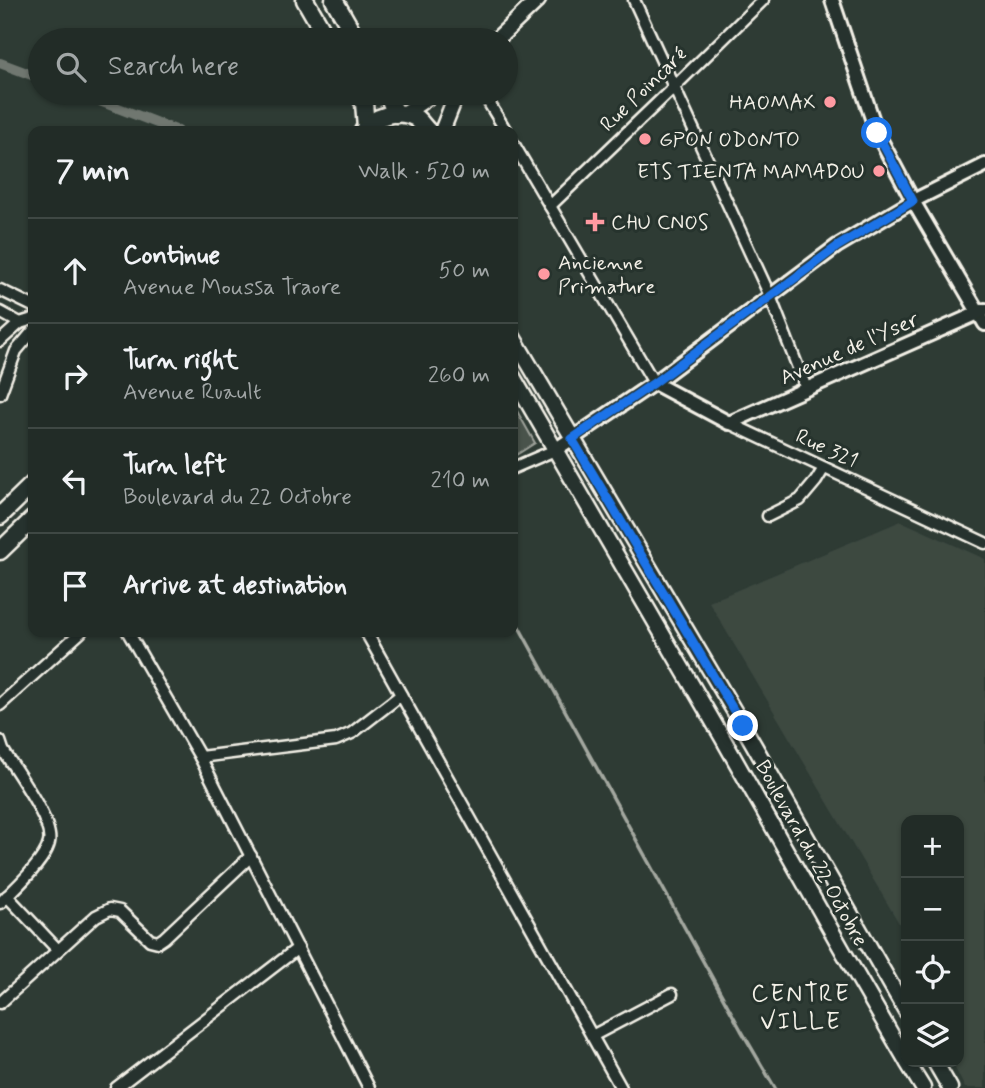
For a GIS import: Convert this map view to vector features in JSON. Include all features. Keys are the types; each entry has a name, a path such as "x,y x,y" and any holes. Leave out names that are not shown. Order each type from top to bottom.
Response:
{"highway":[{"path":"304,0 321,28"},
{"path":"334,0 350,28"},
{"path":"364,105 364,126"},
{"path":"394,105 400,114"},
{"path":"367,126 374,120 400,114 417,119 423,126"},
{"path":"0,516 28,489"},
{"path":"0,551 28,524"}],"main road":[{"path":"506,28 523,6 538,0"},
{"path":"400,114 415,105"},
{"path":"444,126 452,105"},
{"name":"Boulevard du 22 Octobre","path":"518,346 743,726 902,1004"},
{"name":"Boulevard du 22 Octobre","path":"518,386 901,1051"},
{"name":"Boulevard du 22 Octobre","path":"911,1067 923,1088"},
{"path":"938,1067 950,1088"}],"street":[{"path":"634,0 770,296 806,388"},
{"name":"Rue Poincaré","path":"550,206 763,0"},
{"path":"832,0 877,133 913,201 983,315"},
{"path":"490,105 503,126"},
{"path":"518,152 654,383"},
{"path":"518,466 555,450 654,383 838,246 913,201 985,165"},
{"path":"0,290 28,304"},
{"path":"0,312 20,323"},
{"name":"Avenue de l'Yser","path":"729,423 983,315"},
{"path":"0,341 20,323 28,321"},
{"path":"0,394 16,351 28,337"},
{"name":"Rue 321","path":"654,383 729,423 985,543"},
{"path":"768,516 800,500 824,468"},
{"path":"0,705 75,637"},
{"path":"131,637 200,757 369,1088"},
{"path":"369,637 621,1088"},
{"path":"200,757 336,740 352,733 401,695"},
{"path":"1,748 44,816 50,841 44,856 4,900 58,950"},
{"path":"0,1003 96,916 110,909 120,911 149,940 158,942 251,856"},
{"path":"116,1088 298,948"},
{"path":"592,1036 672,994"}],"shaded area":[{"path":"518,413 535,443 518,454"},
{"path":"901,521 985,559 985,1088 965,1088 954,1067 964,1067 964,815 901,815 901,927 709,602"}],"waterway":[{"path":"0,63 28,74"},
{"path":"110,105 165,126"},
{"path":"518,625 775,1088"}],"place":[{"name":"HAOMAX","path":"830,102"},
{"name":"GPON ODONTO","path":"645,139"},
{"name":"ETS TIENTA MAMADOU","path":"879,171"},
{"name":"CHU CNOS","path":"595,222"},
{"name":"Ancienne Primature","path":"544,274"}],"district":[{"name":"CENTRE VILLE","path":"801,1007"}],"route":[{"path":"743,726 572,439 654,383 838,246 913,201 877,133"}]}
